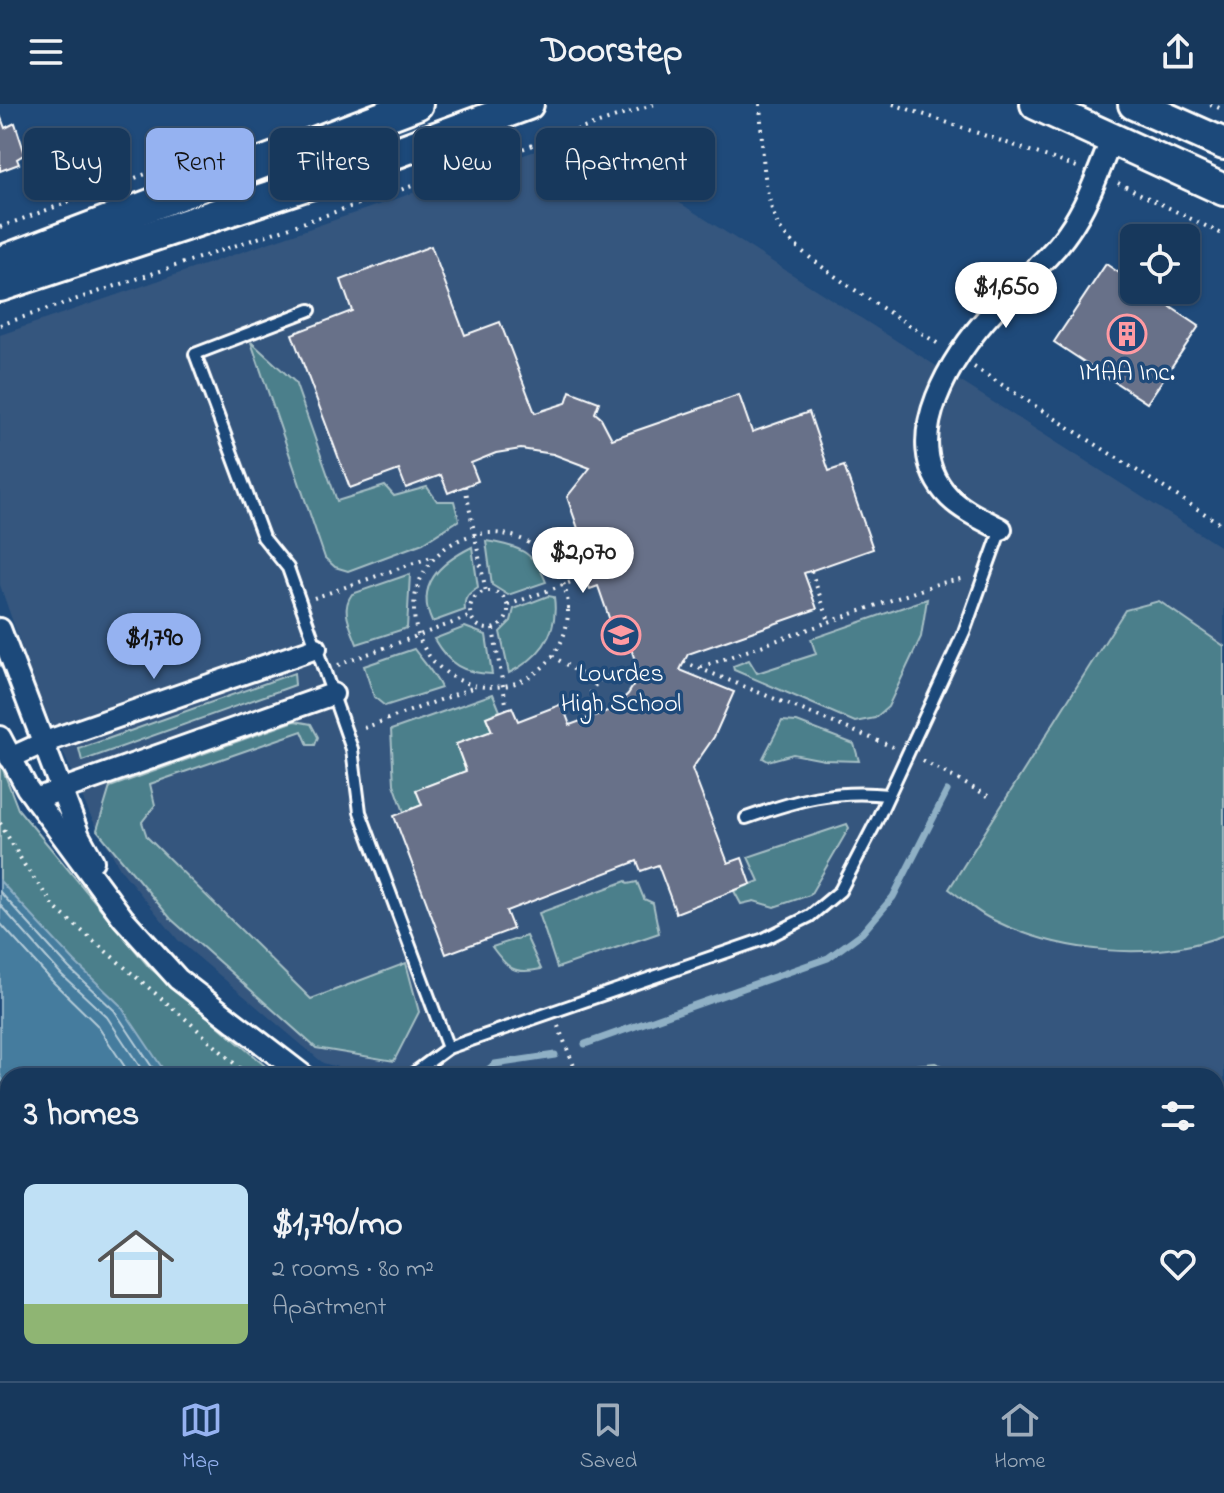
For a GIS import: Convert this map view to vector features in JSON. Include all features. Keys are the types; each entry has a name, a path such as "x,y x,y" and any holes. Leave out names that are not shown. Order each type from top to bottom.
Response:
{"main road":[{"path":"0,262 417,104"},
{"path":"0,286 324,179 528,104"},
{"path":"1036,104 1224,190"},
{"path":"1134,104 1224,144"}],"street":[{"path":"1001,529 949,496 936,476 928,452 927,429 931,407 958,357 994,309 1068,234 1112,138"},
{"path":"0,629 79,836 123,918"},
{"path":"10,758 45,742 316,648"},
{"path":"35,799 333,694"},
{"path":"0,737 35,799 123,918 178,979 294,1068"}],"lane":[{"path":"310,310 195,354 263,537 288,568 352,749 360,812 448,1048"},
{"path":"421,1068 448,1048 764,939 810,916 840,891 964,632 1001,529"},
{"path":"746,818 794,800 818,796 860,792 888,795"}],"path":[{"path":"0,325 655,104"},
{"path":"760,104 766,182 779,227 802,252 958,357 1224,526"},
{"path":"893,104 1097,174 1224,235"},
{"path":"1210,104 1224,110"},
{"path":"0,227 146,174"},
{"path":"465,486 486,592"},
{"path":"491,532 516,536 539,548 556,567 564,585 568,616 562,641 552,656 528,678 504,686 478,686 454,679 433,663 418,636 413,617 415,591 425,568 436,555 443,548 491,532"},
{"path":"300,603 436,555"},
{"path":"811,571 830,622"},
{"path":"699,668 937,584 984,574"},
{"path":"508,605 585,577"},
{"path":"486,592 501,595 508,605 504,623 493,629 481,628 471,616 473,600 486,592"},
{"path":"325,670 471,616"},
{"path":"493,629 507,709"},
{"path":"552,656 596,683"},
{"path":"684,662 908,753 988,796"},
{"path":"593,717 590,702 600,678 620,672 640,675"},
{"path":"347,735 478,686"},
{"path":"0,823 25,866 56,909 239,1068"},
{"path":"558,1024 575,1068"}],"shaded area":[{"name":"Lourdes High School","path":"536,151 536,200 675,200 1224,549 1224,1068 341,1068 323,1063 178,940 121,870 90,815 35,686 0,585 0,335 414,193 414,200 520,200 520,156"}],"green space":[{"path":"251,342 295,382 337,501 385,486 394,496 427,487 437,501 454,501 459,520 423,543 348,571 335,567 325,558"},
{"path":"486,541 524,552 536,563 546,582 508,595 492,585"},
{"path":"472,547 478,587 467,596 465,610 432,622 427,597 429,586 441,568"},
{"path":"410,574 407,628 357,644 347,612 352,594"},
{"path":"548,596 554,597 555,610 550,633 539,651 509,673 500,632 511,621 514,609"},
{"path":"927,599 921,637 888,707 875,718 855,722 734,670 733,666 749,660 757,673 816,654 811,639"},
{"path":"1159,601 1224,646 1224,935 1166,949 1105,950 1045,939 989,918 949,889 1125,610"},
{"path":"465,627 486,635 492,674 473,672 458,666 445,655 434,639"},
{"path":"414,649 441,688 385,706 374,697 364,666"},
{"path":"294,673 295,685 82,761 79,749"},
{"path":"493,694 500,711 486,717 492,731 456,744 466,771 416,790 422,805 404,812 394,784 391,730"},
{"path":"295,721 311,724 318,737 315,745 308,745 302,731 150,784 155,805 142,822 147,837 311,999 406,963 419,1012 394,1061 316,1048 171,919 97,830 110,787"},
{"path":"782,721 797,722 854,744 859,761 824,760 793,754 768,761 763,758"},
{"path":"0,762 18,809 149,967 268,1068 0,1068"},
{"path":"847,824 849,828 810,895 774,907 754,901 741,904 734,891 759,881 748,857"},
{"path":"626,881 628,884 637,882 644,899 653,903 659,933 557,968 539,913"},
{"path":"526,936 541,969 524,971 512,968 492,947"},
{"path":"935,1063 946,1068 886,1068"}],"water":[{"path":"0,881 75,962 120,1005 162,1068 0,1068"}],"building":[{"path":"0,115 5,128 15,123 24,155 17,159 19,164 0,171"},
{"name":"Lourdes High School","path":"431,246 465,335 500,322 535,413 566,403 570,391 599,402 595,413 612,439 739,395 752,432 809,412 829,471 844,466 873,549 804,573 817,609 688,654 680,670 734,692 714,737 692,769 728,863 742,858 751,884 676,913 658,865 641,871 637,861 506,911 513,929 446,954 394,816 422,805 416,790 466,771 456,744 492,731 486,717 512,707 518,721 562,704 570,725 613,709 628,694 640,675 626,634 616,638 598,586 590,589 579,560 588,557 567,497 590,468 553,454 521,449 496,453 471,463 478,481 448,493 441,475 406,488 399,470 350,488 292,334 352,311 341,280"},
{"name":"IMAA Inc.","path":"1106,264 1120,274 1120,304 1166,304 1199,326 1147,403 1054,342"}],"waterway":[{"path":"585,1044 828,958 862,933 893,897 947,791"},
{"path":"490,1068 495,1064 555,1055"}],"place":[{"name":"IMAA Inc.","path":"1127,334"},
{"name":"Lourdes High School","path":"621,635"}]}
